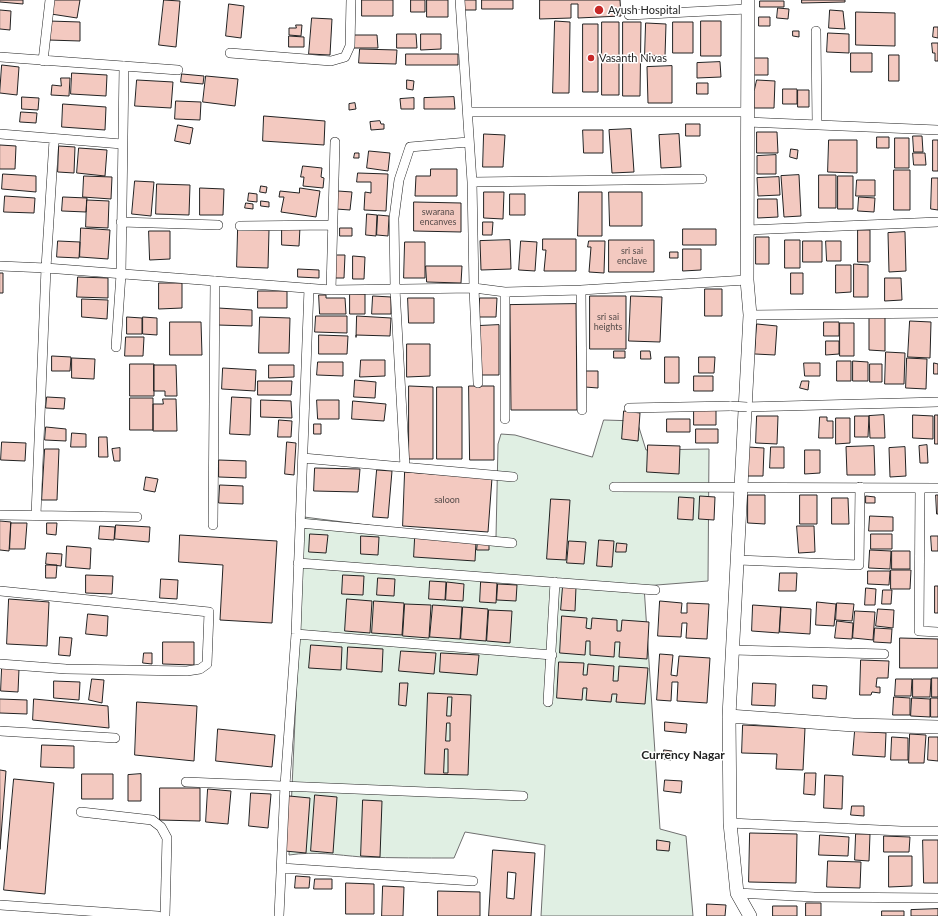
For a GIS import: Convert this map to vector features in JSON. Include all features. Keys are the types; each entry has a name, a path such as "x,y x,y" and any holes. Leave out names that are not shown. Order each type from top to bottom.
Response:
{"street":[{"path":"43,61 50,0"},
{"path":"230,53 331,61 344,57 350,46 351,0"},
{"path":"460,0 468,112 468,142 472,182 478,383"},
{"path":"629,16 747,4 747,230 743,281 750,315 741,406 738,560 730,716 730,823 737,893 750,916"},
{"path":"816,31 817,125"},
{"path":"0,57 178,70"},
{"path":"116,347 121,274 124,66"},
{"path":"468,112 747,117 817,125 938,130"},
{"path":"0,134 54,140 122,144"},
{"path":"36,515 46,268 54,140"},
{"path":"331,290 335,142"},
{"path":"405,467 395,289 394,218 399,180 410,147 468,142"},
{"path":"472,182 702,179"},
{"path":"121,222 218,225"},
{"path":"747,230 938,222"},
{"path":"240,226 332,225"},
{"path":"0,266 46,268 331,290 474,288 505,292 581,290 743,281"},
{"path":"213,525 216,281"},
{"path":"279,916 285,785 296,634 309,288"},
{"path":"581,290 582,410"},
{"path":"505,292 506,419"},
{"path":"750,315 938,313"},
{"path":"629,408 938,402"},
{"path":"303,458 513,477"},
{"path":"614,486 938,488"},
{"path":"738,560 859,565 860,487"},
{"path":"920,488 919,631 938,632"},
{"path":"0,514 137,517"},
{"path":"300,523 512,543"},
{"path":"298,563 655,590"},
{"path":"548,702 552,655 555,582"},
{"path":"0,591 209,612 207,664 200,669 187,671 66,669 0,664"},
{"path":"296,634 552,655"},
{"path":"733,650 884,654"},
{"path":"730,716 853,724 938,727"},
{"path":"0,731 115,738"},
{"path":"186,782 523,796"},
{"path":"82,812 152,820 161,827 167,838 166,916"},
{"path":"730,823 901,832 938,831"},
{"path":"282,868 473,881"},
{"path":"737,893 872,898 938,898"},
{"path":"0,905 158,916"}],"green space":[{"path":"604,420 637,421 646,450 709,449 708,581 644,586 660,829 686,836 693,916 541,916 545,845 465,832 454,858 362,857 317,853 289,855 304,517 460,537 496,537 498,444 501,434 515,435 592,457"}],"building":[{"path":"0,0 23,0 23,4 0,2"},
{"path":"54,0 80,0 77,18 51,14"},
{"path":"164,0 180,1 176,47 159,45"},
{"path":"362,0 393,0 393,16 362,16"},
{"path":"411,0 425,0 425,12 411,12"},
{"path":"427,0 448,0 448,17 427,17"},
{"path":"462,0 476,0 476,10 462,10"},
{"path":"482,0 513,0 513,9 482,9"},
{"name":"Ayush Hospital","path":"540,0 620,0 621,16 578,18 578,4 571,4 571,18 540,19"},
{"path":"802,0 845,0 845,2 802,3"},
{"path":"760,1 784,1 784,7 760,7"},
{"path":"229,4 244,6 241,38 226,36"},
{"path":"778,8 789,9 788,19 777,18"},
{"path":"0,10 11,11 10,30 0,29"},
{"path":"830,10 843,11 845,29 829,28"},
{"path":"856,12 895,13 895,46 856,45"},
{"path":"759,17 770,17 770,26 759,26"},
{"path":"312,18 332,19 330,55 309,54"},
{"path":"49,21 80,22 80,41 48,40"},
{"path":"555,21 570,22 569,93 553,93"},
{"path":"701,21 721,21 721,56 701,56"},
{"path":"602,22 619,22 619,95 602,95"},
{"path":"623,22 641,22 640,96 623,96"},
{"path":"673,22 693,22 693,53 673,53"},
{"path":"646,23 666,24 665,56 645,55"},
{"name":"Vasanth Nivas","path":"583,24 598,24 598,92 583,92"},
{"path":"296,25 302,25 301,36 289,35 289,28 296,28"},
{"path":"934,27 938,27 938,38 933,37"},
{"path":"793,31 799,31 799,37 793,36"},
{"path":"828,33 849,34 849,53 827,52"},
{"path":"397,34 416,34 417,48 397,48"},
{"path":"421,34 441,34 441,49 421,50"},
{"path":"353,35 377,35 378,48 353,48"},
{"path":"289,36 304,37 304,47 289,47"},
{"path":"932,43 938,43 938,61 935,61 935,53 933,53"},
{"path":"360,49 397,50 396,64 359,63"},
{"path":"851,53 872,53 872,72 851,72"},
{"path":"406,54 458,54 458,65 406,65"},
{"path":"889,55 899,55 899,81 889,81"},
{"path":"754,58 768,58 768,75 753,75"},
{"path":"720,62 721,77 697,78 697,63"},
{"path":"2,65 19,67 17,95 0,93"},
{"path":"672,66 672,103 648,103 647,67"},
{"path":"72,73 107,75 106,96 71,94"},
{"path":"182,74 204,76 203,84 181,82"},
{"path":"206,76 238,79 235,106 203,102"},
{"path":"61,78 70,78 69,96 51,95 52,85 61,86"},
{"path":"137,80 173,82 171,108 135,106"},
{"path":"407,80 414,81 413,90 407,89"},
{"path":"757,80 775,81 774,108 754,108 754,92"},
{"path":"697,83 708,83 708,94 697,94"},
{"path":"783,89 797,89 797,104 783,104"},
{"path":"798,90 809,90 809,107 798,107"},
{"path":"22,97 39,98 38,110 22,109"},
{"path":"454,97 455,109 424,109 424,98"},
{"path":"414,98 414,109 401,109 400,99"},
{"path":"176,101 201,102 200,120 175,119"},
{"path":"355,103 356,109 349,110 349,104"},
{"path":"63,104 106,107 105,130 62,127"},
{"path":"21,112 37,113 36,123 20,122"},
{"path":"264,116 325,121 324,145 263,141"},
{"path":"380,121 381,124 384,124 384,129 371,130 370,122"},
{"path":"686,124 700,124 700,136 686,136"},
{"path":"178,125 193,128 190,144 175,141"},
{"path":"631,129 634,172 612,173 609,130"},
{"path":"583,130 603,130 603,153 584,153"},
{"path":"757,132 777,132 778,153 757,153"},
{"path":"484,134 505,135 503,167 483,167"},
{"path":"679,134 681,167 661,168 659,135"},
{"path":"913,136 922,136 923,152 914,152"},
{"path":"877,137 889,137 889,148 877,148"},
{"path":"895,138 909,138 909,168 895,168"},
{"path":"829,140 857,140 857,173 828,172"},
{"path":"933,140 938,140 938,171 933,171"},
{"path":"0,145 16,146 15,169 0,169"},
{"path":"59,146 75,147 74,173 58,172"},
{"path":"79,148 107,150 105,176 77,173"},
{"path":"791,149 798,150 797,159 790,157"},
{"path":"369,151 390,153 388,171 367,168"},
{"path":"355,153 359,153 359,158 354,158"},
{"path":"913,153 925,153 926,165 914,165"},
{"path":"776,155 776,174 757,174 757,156"},
{"path":"303,166 322,168 321,177 324,178 323,188 303,186 304,177 301,177"},
{"path":"431,169 457,169 457,196 415,196 416,176 430,176"},
{"path":"894,170 910,170 910,210 894,210"},
{"path":"358,173 388,174 386,211 364,210 365,192 371,193 371,182 357,182"},
{"path":"3,174 36,176 36,192 2,189"},
{"path":"799,175 801,216 784,217 781,176"},
{"path":"819,175 836,175 836,208 819,208"},
{"path":"84,176 112,177 111,199 83,197"},
{"path":"838,176 853,176 853,209 838,209"},
{"path":"779,177 780,195 758,196 757,178"},
{"path":"932,178 938,178 938,210 931,209"},
{"path":"857,180 875,180 875,196 856,196"},
{"path":"135,181 154,182 151,216 132,214"},
{"path":"157,184 190,185 189,215 156,214"},
{"path":"261,186 267,187 266,193 260,192"},
{"path":"200,188 224,189 223,215 200,215"},
{"path":"300,188 320,191 316,217 281,212 284,197 279,197 280,191 299,193"},
{"path":"338,191 352,192 350,210 336,209"},
{"path":"484,192 504,192 503,219 484,218"},
{"path":"579,192 602,192 602,236 578,236"},
{"path":"609,192 642,192 642,226 610,226"},
{"path":"249,193 257,194 257,202 248,201"},
{"path":"510,194 525,194 525,215 510,215"},
{"path":"5,196 35,198 34,213 4,212"},
{"path":"63,197 87,198 86,212 62,211"},
{"path":"859,197 875,198 874,212 858,211"},
{"path":"758,199 777,199 778,217 758,218"},
{"path":"87,200 109,201 108,228 86,227"},
{"path":"261,201 269,202 269,207 261,206"},
{"path":"414,202 461,203 461,232 414,231"},
{"path":"246,203 253,204 253,209 245,208"},
{"path":"367,214 377,215 376,236 366,235"},
{"path":"378,215 389,216 388,236 377,235"},
{"path":"483,222 493,222 492,235 483,235"},
{"path":"282,226 300,227 299,246 282,245"},
{"path":"81,228 110,230 108,259 80,257"},
{"path":"340,228 352,228 352,236 340,236"},
{"path":"238,229 269,230 268,268 237,267"},
{"path":"683,229 716,229 716,245 683,245"},
{"path":"858,230 870,230 870,262 858,262"},
{"path":"149,231 170,231 170,259 150,260"},
{"path":"905,232 906,271 889,272 888,233"},
{"path":"756,237 769,237 769,264 756,264"},
{"path":"543,239 576,239 576,271 544,271 546,250 543,250"},
{"path":"510,240 511,269 481,270 480,241"},
{"path":"609,240 654,240 654,272 609,272"},
{"path":"785,240 800,240 800,268 785,268"},
{"path":"58,241 80,242 79,258 57,257"},
{"path":"521,241 537,242 535,271 519,270"},
{"path":"589,241 605,241 604,273 589,272 591,247 588,247"},
{"path":"803,241 822,241 822,262 803,262"},
{"path":"826,241 841,241 841,261 827,261"},
{"path":"405,242 425,242 425,278 404,278"},
{"path":"683,249 701,249 701,270 683,271"},
{"path":"670,252 678,252 678,258 670,258"},
{"path":"333,255 345,255 344,278 332,278"},
{"path":"353,256 365,257 364,279 353,279"},
{"path":"854,264 868,265 868,297 854,297"},
{"path":"836,265 851,265 851,292 836,293"},
{"path":"426,266 462,266 461,283 427,282"},
{"path":"298,269 319,270 319,278 298,277"},
{"path":"0,273 3,273 3,293 0,293"},
{"path":"791,273 803,273 803,294 791,294"},
{"path":"78,277 108,278 108,298 77,297"},
{"path":"885,278 901,278 902,300 885,301"},
{"path":"159,283 182,283 182,308 159,309"},
{"path":"705,289 722,289 722,316 705,316"},
{"path":"258,291 287,291 287,308 258,308"},
{"path":"350,294 365,294 365,314 350,314"},
{"path":"319,295 326,295 326,298 345,298 346,314 320,314"},
{"path":"373,296 391,297 391,314 372,314"},
{"path":"590,296 626,296 626,349 590,349"},
{"path":"631,296 662,297 660,342 629,341"},
{"path":"408,298 434,298 434,323 409,323"},
{"path":"480,298 497,298 496,317 479,317"},
{"path":"82,299 108,300 107,319 82,317"},
{"path":"576,304 577,410 511,410 510,305"},
{"path":"218,308 252,310 252,326 217,325"},
{"path":"316,316 347,316 347,333 315,332"},
{"path":"357,316 391,318 390,336 356,335"},
{"path":"127,317 142,318 142,334 127,334"},
{"path":"143,317 157,318 157,335 143,334"},
{"path":"260,317 290,318 289,353 259,353"},
{"path":"885,317 885,351 869,350 869,318"},
{"path":"910,321 931,322 930,358 908,357"},
{"path":"170,322 201,322 202,355 170,355"},
{"path":"824,322 839,322 839,336 824,336"},
{"path":"840,323 854,323 854,356 840,356"},
{"path":"757,324 777,326 775,355 755,354"},
{"path":"499,325 499,375 479,375 478,326"},
{"path":"319,335 348,336 347,354 319,354"},
{"path":"126,337 144,337 143,356 125,356"},
{"path":"826,341 839,341 839,354 826,355"},
{"path":"407,344 430,344 430,376 407,377"},
{"path":"614,351 625,351 625,358 614,358"},
{"path":"641,351 650,351 651,359 641,359"},
{"path":"886,352 905,353 904,384 885,384"},
{"path":"52,356 71,357 70,371 52,371"},
{"path":"665,357 679,357 679,383 665,383"},
{"path":"699,357 715,357 714,373 699,373"},
{"path":"72,358 95,359 94,379 72,378"},
{"path":"907,358 927,359 926,389 906,388"},
{"path":"361,360 385,360 385,376 360,377"},
{"path":"837,361 851,361 851,381 837,381"},
{"path":"853,361 868,362 868,381 853,381"},
{"path":"318,362 343,362 343,376 317,375"},
{"path":"804,363 820,363 820,376 805,376"},
{"path":"934,363 938,364 938,374 934,374"},
{"path":"130,364 154,364 154,396 130,396"},
{"path":"870,364 882,364 882,382 870,382"},
{"path":"154,365 176,365 177,396 165,396 165,391 154,391"},
{"path":"269,365 294,365 294,377 269,378"},
{"path":"223,368 256,370 255,391 222,389"},
{"path":"586,371 598,371 598,388 585,387"},
{"path":"694,376 713,376 713,391 694,391"},
{"path":"355,380 376,382 375,398 354,397"},
{"path":"258,381 292,381 291,395 258,395"},
{"path":"802,381 809,381 808,390 800,388"},
{"path":"409,386 433,387 433,459 409,459"},
{"path":"469,386 494,386 494,460 470,460"},
{"path":"437,387 462,387 462,459 437,459"},
{"path":"47,397 65,398 64,409 46,408"},
{"path":"232,397 251,398 250,435 230,434"},
{"path":"130,398 153,398 153,430 130,430"},
{"path":"163,399 176,399 177,431 153,431 153,404 163,404"},
{"path":"261,400 291,401 292,418 261,417"},
{"path":"317,400 339,400 339,419 318,419"},
{"path":"353,401 386,404 384,421 352,419"},
{"path":"694,410 716,410 716,425 694,425"},
{"path":"624,411 640,413 638,441 622,439"},
{"path":"884,415 885,438 870,438 869,416"},
{"path":"913,415 933,416 933,439 913,438"},
{"path":"935,415 938,415 938,444 935,444"},
{"path":"757,416 778,416 777,444 756,443"},
{"path":"855,416 869,416 868,437 855,437"},
{"path":"820,417 827,417 827,421 833,421 833,438 819,438"},
{"path":"836,418 850,418 850,443 836,444"},
{"path":"667,419 690,419 690,432 667,432"},
{"path":"279,420 292,421 291,437 278,437"},
{"path":"314,424 321,424 321,434 314,434"},
{"path":"46,427 66,429 66,441 45,440"},
{"path":"696,429 718,429 718,443 696,443"},
{"path":"72,433 86,434 86,447 71,447"},
{"path":"99,437 107,437 108,457 99,457"},
{"path":"2,442 26,443 25,461 1,460"},
{"path":"287,442 296,443 294,475 285,474"},
{"path":"648,445 680,446 679,474 647,472"},
{"path":"927,445 928,463 920,463 919,446"},
{"path":"874,446 875,475 847,475 846,447"},
{"path":"748,447 764,448 763,476 746,476"},
{"path":"771,447 784,447 784,468 770,468"},
{"path":"905,447 906,476 890,477 889,448"},
{"path":"120,448 120,461 114,461 112,449"},
{"path":"45,449 59,449 57,500 42,500"},
{"path":"805,450 820,450 820,473 805,474"},
{"path":"219,460 246,461 246,478 219,477"},
{"path":"315,468 360,469 358,492 314,491"},
{"path":"377,470 392,471 388,518 373,517"},
{"path":"405,472 492,478 488,532 403,526"},
{"path":"146,477 158,479 155,492 144,490"},
{"path":"220,485 243,486 243,504 219,503"},
{"path":"748,495 765,495 765,524 748,523"},
{"path":"800,495 817,495 817,524 800,524"},
{"path":"936,495 938,495 938,514 937,514"},
{"path":"700,496 715,497 714,520 699,519"},
{"path":"866,496 875,497 875,503 866,503"},
{"path":"679,497 694,498 693,520 678,519"},
{"path":"832,498 848,498 849,524 832,524"},
{"path":"551,499 570,500 566,560 547,559"},
{"path":"870,516 893,517 893,531 869,531"},
{"path":"0,521 11,522 9,551 0,550"},
{"path":"11,523 27,523 25,549 10,549"},
{"path":"47,523 57,523 56,535 47,534"},
{"path":"116,525 150,527 149,542 115,539"},
{"path":"100,526 115,527 114,540 99,539"},
{"path":"797,526 814,526 815,552 799,553"},
{"path":"310,534 328,535 326,553 309,552"},
{"path":"871,534 892,534 892,549 871,549"},
{"path":"180,535 277,541 272,623 220,620 223,565 179,562"},
{"path":"361,536 379,537 378,555 361,554"},
{"path":"931,536 938,536 938,551 932,551"},
{"path":"415,538 476,542 475,561 414,557"},
{"path":"599,540 614,541 612,567 597,566"},
{"path":"478,541 489,542 489,550 477,550"},
{"path":"569,541 586,542 584,564 567,563"},
{"path":"617,543 627,544 626,552 616,552"},
{"path":"67,546 91,548 90,569 66,567"},
{"path":"870,550 891,551 890,569 869,568"},
{"path":"892,551 910,551 910,569 892,569"},
{"path":"47,553 62,554 61,566 46,564"},
{"path":"46,565 57,565 56,578 46,578"},
{"path":"891,570 911,570 910,589 891,589"},
{"path":"868,571 890,571 889,585 868,584"},
{"path":"780,573 797,573 796,591 779,591"},
{"path":"86,575 113,576 112,594 86,593"},
{"path":"343,575 364,576 363,595 342,594"},
{"path":"378,578 395,579 394,596 377,595"},
{"path":"161,579 178,580 177,599 160,598"},
{"path":"430,581 446,582 445,600 429,599"},
{"path":"447,582 464,584 463,601 446,600"},
{"path":"481,582 497,583 496,603 480,602"},
{"path":"498,584 517,585 516,601 497,600"},
{"path":"563,586 576,587 575,611 561,610"},
{"path":"935,586 938,586 938,613 935,613"},
{"path":"866,588 876,589 875,605 865,605"},
{"path":"883,590 892,590 891,604 882,604"},
{"path":"9,599 49,602 47,646 7,644"},
{"path":"347,599 372,601 370,633 345,631"},
{"path":"374,601 404,603 402,635 372,633"},
{"path":"660,601 682,603 681,613 687,613 687,603 709,604 707,639 686,638 687,623 682,623 681,637 658,636"},
{"path":"817,602 836,604 834,626 816,625"},
{"path":"837,603 854,604 852,621 836,620"},
{"path":"405,604 431,605 429,638 403,636"},
{"path":"433,605 462,607 460,639 430,637"},
{"path":"753,605 781,607 779,633 752,631"},
{"path":"463,607 488,609 486,641 461,639"},
{"path":"781,607 811,609 810,634 780,632"},
{"path":"878,609 894,610 893,628 876,626"},
{"path":"489,610 512,611 510,643 487,641"},
{"path":"855,611 875,612 873,640 853,638"},
{"path":"88,614 108,616 107,636 86,634"},
{"path":"562,616 587,618 586,628 591,629 592,618 617,620 617,631 621,631 622,620 649,622 647,659 619,657 620,642 615,642 614,657 590,655 590,641 586,641 585,655 560,653"},
{"path":"837,621 853,623 852,639 835,638"},
{"path":"875,628 892,629 891,643 874,642"},
{"path":"60,637 72,638 70,656 59,655"},
{"path":"900,638 938,639 938,668 900,668"},
{"path":"163,642 194,642 194,665 163,664"},
{"path":"311,645 342,647 341,670 309,668"},
{"path":"348,647 383,649 382,672 347,669"},
{"path":"401,651 436,653 434,674 399,671"},
{"path":"144,653 152,653 152,664 143,663"},
{"path":"441,653 479,655 477,675 440,672"},
{"path":"660,654 673,655 671,675 677,676 679,656 710,658 707,703 677,701 678,682 672,682 671,701 657,700"},
{"path":"861,660 889,661 888,678 877,678 876,687 880,687 880,693 872,692 871,695 860,695"},
{"path":"559,662 584,663 583,675 587,675 588,664 614,666 613,681 618,681 619,666 648,668 645,704 616,702 617,694 612,694 611,702 586,700 587,688 583,688 582,700 557,698"},
{"path":"2,668 19,669 18,692 1,691"},
{"path":"932,678 938,678 938,697 932,697"},
{"path":"92,679 104,680 102,703 89,700"},
{"path":"896,679 912,679 911,696 895,696"},
{"path":"913,679 931,679 930,697 913,697"},
{"path":"54,681 80,682 79,700 54,698"},
{"path":"400,683 408,683 406,706 399,705"},
{"path":"753,683 776,684 775,706 752,705"},
{"path":"813,685 827,686 826,699 813,698"},
{"path":"428,693 471,695 468,775 425,774","holes":["448,697 452,697 451,716 447,716","447,723 450,723 450,741 446,741","445,749 448,749 448,773 444,773"]},
{"path":"894,697 910,698 910,715 893,715"},
{"path":"912,698 930,699 930,717 911,716"},
{"path":"931,698 938,698 938,717 931,717"},
{"path":"0,699 27,700 27,714 0,713"},
{"path":"34,699 108,706 109,728 33,720"},
{"path":"137,702 197,706 194,761 135,755"},
{"path":"665,722 687,724 686,733 665,731"},
{"path":"743,725 805,728 803,770 776,769 777,754 742,753"},
{"path":"218,729 275,735 272,767 216,761"},
{"path":"855,731 886,733 885,757 853,755"},
{"path":"910,734 926,735 924,763 909,763"},
{"path":"892,737 908,738 908,760 891,760"},
{"path":"929,737 938,737 938,761 928,760"},
{"path":"42,745 74,746 74,768 41,767"},
{"path":"664,750 672,751 671,760 664,759"},
{"path":"0,770 6,771 0,849"},
{"path":"805,773 816,773 815,795 804,794"},
{"path":"82,774 113,774 113,799 82,799"},
{"path":"141,774 141,801 128,801 128,775"},
{"path":"825,775 843,776 842,809 824,808"},
{"path":"14,779 54,783 45,894 4,890"},
{"path":"665,780 682,781 681,793 664,791"},
{"path":"160,788 200,788 200,821 160,820"},
{"path":"208,789 231,791 228,824 206,822"},
{"path":"251,793 271,794 268,828 249,826"},
{"path":"315,795 337,797 333,853 311,851"},
{"path":"289,796 310,798 306,853 285,851"},
{"path":"363,800 382,801 380,857 361,856"},
{"path":"852,806 864,806 864,816 851,815"},
{"path":"750,833 797,834 796,883 749,882"},
{"path":"856,834 870,834 869,861 855,860"},
{"path":"820,835 849,837 848,856 819,855"},
{"path":"884,836 910,837 909,852 884,852"},
{"path":"657,840 670,842 669,851 657,850"},
{"path":"923,840 938,840 938,883 924,883"},
{"path":"493,850 535,853 531,916 489,916","holes":["508,872 516,873 514,899 507,898"]},
{"path":"889,856 912,856 912,886 889,887"},
{"path":"828,861 861,862 860,888 827,887"},
{"path":"296,876 310,877 309,888 295,888"},
{"path":"315,879 332,879 332,889 314,889"},
{"path":"346,883 374,884 374,914 346,914"},
{"path":"383,886 404,887 403,916 382,916"},
{"path":"438,891 480,892 480,916 438,916"},
{"path":"806,903 821,903 821,916 806,916"},
{"path":"707,904 726,905 725,916 707,916"},
{"path":"773,906 797,906 797,916 773,916"},
{"path":"938,909 938,916 911,916 911,910"},
{"path":"882,911 904,911 904,916 882,916"}],"place":[{"name":"Ayush Hospital","path":"599,10"},
{"name":"Vasanth Nivas","path":"591,58"}],"district":[{"name":"Currency Nagar","path":"683,755"}]}
